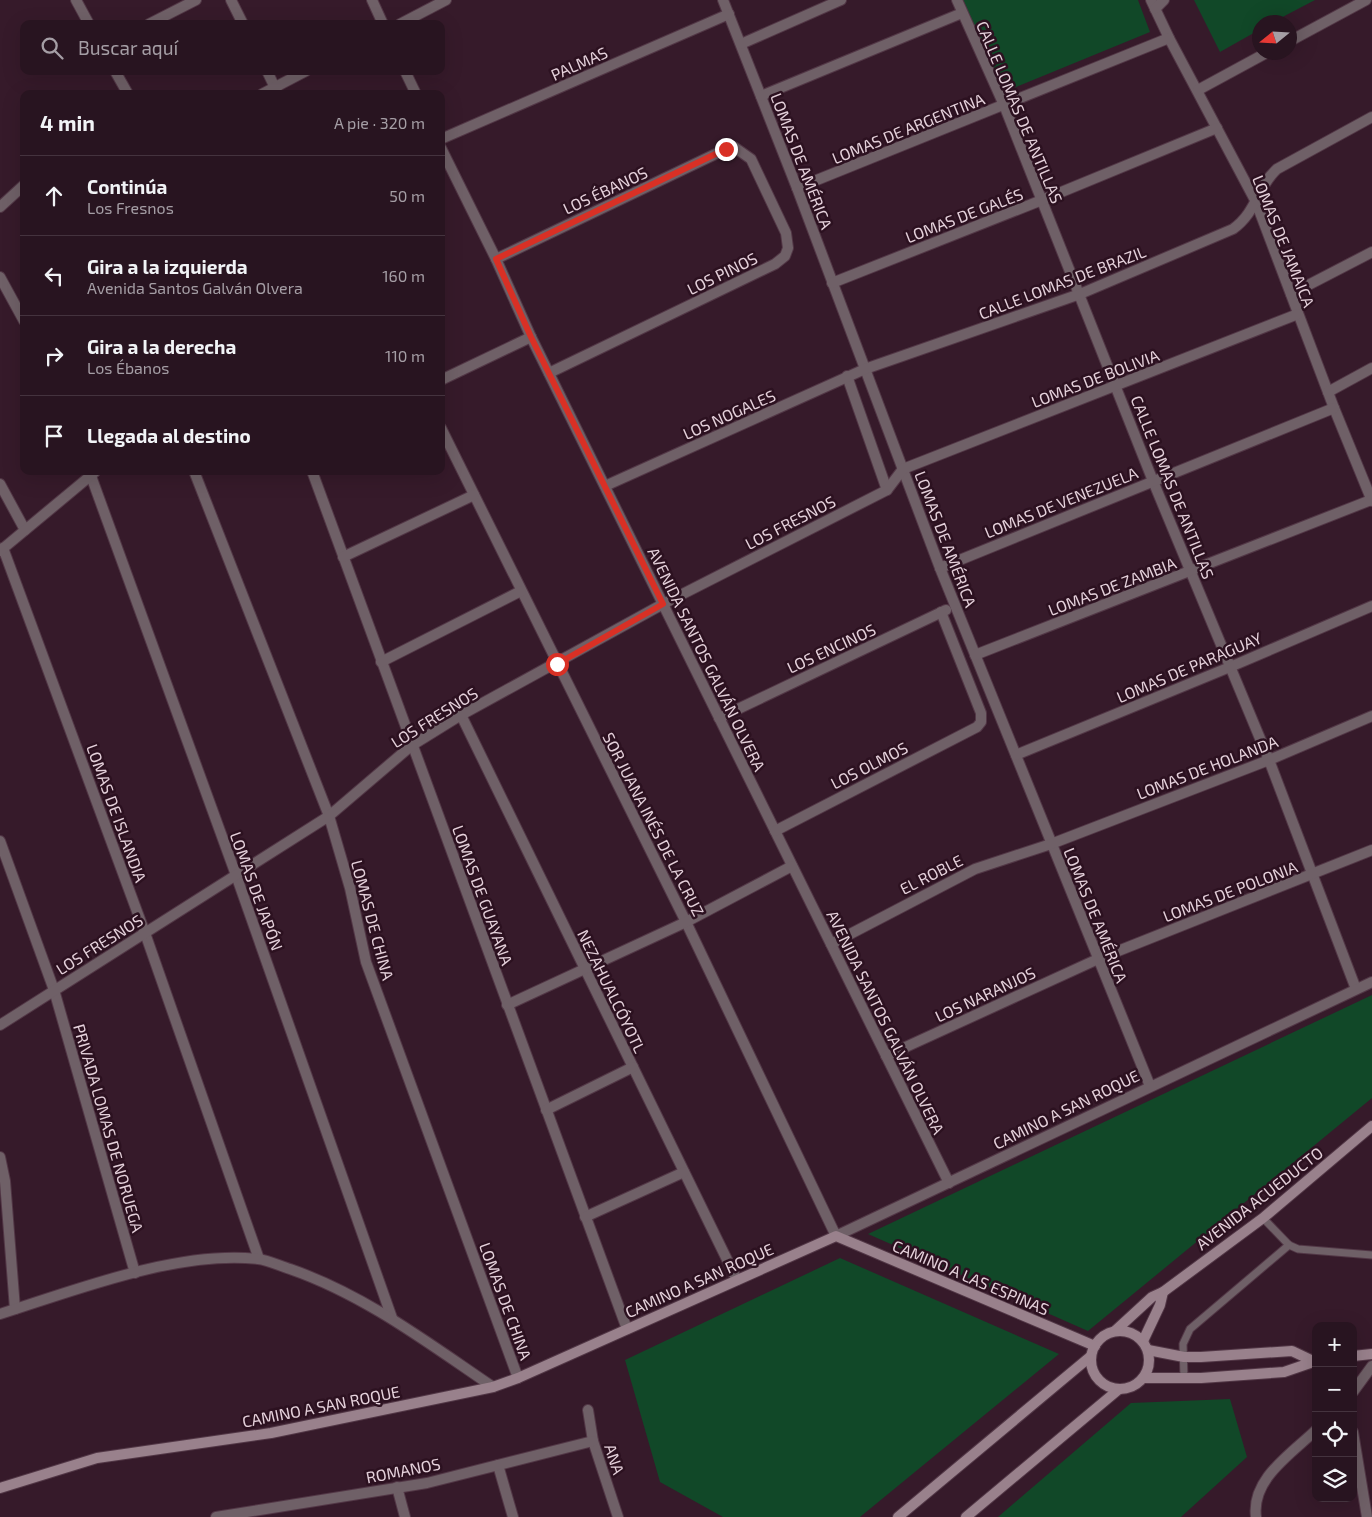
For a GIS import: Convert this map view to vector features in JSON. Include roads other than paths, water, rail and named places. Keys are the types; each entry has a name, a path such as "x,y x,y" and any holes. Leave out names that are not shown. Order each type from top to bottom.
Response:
{"street":[{"path":"76,0 87,20"},
{"path":"157,20 196,0"},
{"path":"232,0 241,20"},
{"path":"372,0 381,20"},
{"path":"408,20 446,0"},
{"name":"LOMAS DE AMÉRICA","path":"723,0 798,188 940,568 1150,1086"},
{"path":"741,44 841,0"},
{"name":"CALLE LOMAS DE ANTILLAS","path":"956,0 1004,105 1153,481 1269,760 1356,989"},
{"path":"1153,4 1164,0"},
{"path":"1297,37 1366,0"},
{"name":"LOMAS DE JAMAICA","path":"1153,4 1256,202 1334,408 1372,501"},
{"path":"761,96 962,13"},
{"name":"PALMAS","path":"445,137 729,14"},
{"name":"LOMAS DE ARGENTINA","path":"798,188 1169,38"},
{"path":"1198,90 1253,60"},
{"path":"117,75 125,90"},
{"path":"269,75 276,90 300,75"},
{"path":"407,75 414,90"},
{"name":"CALLE LOMAS DE BRAZIL","path":"865,369 1080,294 1233,229 1245,221 1266,179 1277,169 1372,117"},
{"name":"LOMAS DE GALÉS","path":"832,283 1217,128"},
{"name":"LOS PINOS","path":"549,373 775,264 785,256 788,248 786,233 751,159 734,147 726,149"},
{"name":"LOS ÉBANOS","path":"496,259 726,149"},
{"name":"AVENIDA SANTOS GALVÁN OLVERA","path":"445,156 496,259 531,337 949,1183"},
{"path":"0,207 20,190"},
{"path":"1291,294 1372,252"},
{"path":"0,277 20,314"},
{"name":"LOMAS DE BOLIVIA","path":"903,469 1298,314"},
{"path":"445,378 531,337"},
{"path":"1328,392 1372,368"},
{"name":"LOS NOGALES","path":"605,486 865,369"},
{"path":"847,376 886,490"},
{"name":"LOMAS DE VENEZUELA","path":"940,568 1334,408"},
{"name":"SOR JUANA INÉS DE LA CRUZ","path":"445,436 686,922 836,1236"},
{"name":"LOS FRESNOS","path":"0,1025 330,816 411,746 461,715 557,664 663,604 886,490 903,469"},
{"path":"2,549 91,475"},
{"name":"LOMAS DE JAPÓN","path":"94,475 392,1318"},
{"name":"LOMAS DE CHINA","path":"196,475 330,816 350,888 366,962 518,1378"},
{"name":"LOMAS DE GUAYANA","path":"313,475 411,746 627,1329"},
{"path":"0,484 25,530"},
{"path":"343,557 474,494"},
{"name":"LOMAS DE ZAMBIA","path":"975,655 1372,501"},
{"name":"LOMAS DE ISLANDIA","path":"2,549 145,933 259,1259"},
{"path":"381,662 521,591"},
{"name":"LOS ENCINOS","path":"719,718 955,606"},
{"name":"LOMAS DE PARAGUAY","path":"1016,754 1230,667 1372,606"},
{"name":"LOS OLMOS","path":"775,831 977,727 981,722 981,713 941,612"},
{"name":"NEZAHUALCÓYOTL","path":"461,715 737,1280"},
{"name":"LOMAS DE HOLANDA","path":"1051,844 1269,760 1372,716"},
{"name":"PRIVADA LOMAS DE NORUEGA","path":"0,841 54,990 135,1273"},
{"name":"EL ROBLE","path":"831,944 975,869 1051,844"},
{"name":"LOMAS DE POLONIA","path":"1098,959 1372,850"},
{"path":"507,1004 585,970 686,922 792,866"},
{"name":"LOS NARANJOS","path":"886,1056 1098,959"},
{"name":"CAMINO A SAN ROQUE","path":"0,1488 21,1479 97,1458 271,1432 493,1387 518,1378 836,1236 1372,982"},
{"path":"546,1110 633,1067"},
{"name":"AVENIDA ACUEDUCTO","path":"1116,1331 1152,1297 1164,1292 1263,1218 1372,1126"},
{"path":"0,1158 5,1181 15,1309"},
{"path":"586,1217 684,1172"},
{"name":"CAMINO A LAS ESPINAS","path":"836,1236 1095,1346"},
{"path":"0,1314 135,1273 196,1259 259,1259 309,1276 392,1318 493,1387"},
{"path":"1143,1340 1160,1305 1164,1292"},
{"path":"1116,1331 1127,1331 1143,1340 1148,1350 1148,1370 1144,1378 1128,1389 1118,1390 1101,1382 1091,1366 1091,1356 1095,1346 1108,1333 1116,1331"},
{"path":"1148,1350 1184,1357 1292,1351 1312,1360"},
{"path":"1357,1356 1372,1354"},
{"path":"898,1517 1091,1356"},
{"path":"1144,1378 1184,1378 1284,1372 1312,1362"},
{"path":"1357,1387 1372,1366"},
{"path":"966,1517 1118,1390"},
{"name":"ANA","path":"588,1410 593,1441 618,1517"},
{"path":"1256,1517 1256,1498 1266,1479 1312,1434"},
{"name":"ROMANOS","path":"216,1517 427,1483 593,1441"},
{"path":"1357,1456 1367,1517"},
{"path":"498,1465 513,1517"},
{"path":"397,1488 405,1517"}],"lane":[{"path":"1263,1218 1289,1245 1311,1250 1372,1255"},
{"path":"1184,1378 1183,1344 1190,1329 1289,1245"}]}
